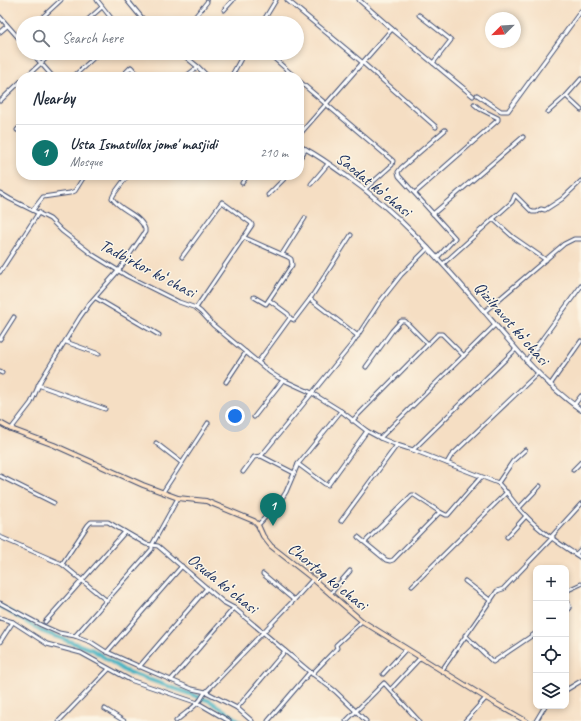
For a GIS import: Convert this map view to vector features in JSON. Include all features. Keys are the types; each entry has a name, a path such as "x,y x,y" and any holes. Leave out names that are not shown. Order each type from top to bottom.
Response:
{"main road":[{"name":"Chortoq koʻchasi","path":"0,423 11,429 54,445 143,485 178,498 206,501 249,518 258,525 263,536 271,546 313,579 362,621 526,721"}],"street":[{"path":"44,16 61,0"},
{"path":"97,0 109,16"},
{"path":"127,0 140,16"},
{"path":"224,10 233,0"},
{"path":"266,16 276,0"},
{"path":"288,0 436,127"},
{"path":"359,0 473,96"},
{"path":"196,16 207,2"},
{"path":"92,16 102,7"},
{"path":"477,95 501,111 508,111 581,11"},
{"path":"419,15 451,40 433,62"},
{"path":"0,17 16,35"},
{"path":"0,32 7,26"},
{"path":"304,129 392,29"},
{"path":"38,60 49,72"},
{"path":"31,72 44,60"},
{"path":"78,72 91,60"},
{"path":"190,60 203,72"},
{"path":"234,72 240,60"},
{"path":"276,60 289,72"},
{"path":"126,72 131,67 136,72"},
{"path":"192,72 198,67"},
{"path":"548,112 566,96 581,79"},
{"path":"304,85 393,161 392,165 365,189"},
{"path":"0,101 16,86"},
{"path":"566,96 581,110"},
{"path":"415,193 498,120 498,118 480,109 474,104"},
{"path":"437,258 455,238 400,176 399,170 445,130"},
{"path":"433,214 523,137"},
{"name":"Saodat koʻchasi","path":"306,149 365,189 383,204 428,248"},
{"path":"311,184 328,164"},
{"path":"33,210 43,197 75,191 82,180"},
{"path":"11,429 31,403 38,385 90,302 96,298 119,270 145,229 142,222 116,203 112,198 124,180"},
{"path":"268,195 283,180"},
{"path":"443,264 512,202 515,196 532,212 536,212 541,209 545,210 562,199 581,181"},
{"name":"Tadbirkor koʻchasi","path":"0,193 50,219 62,231 93,255 179,302 196,308 205,315 213,325 258,362 283,380 312,393 341,411 352,421 367,431 397,445 498,483"},
{"path":"182,257 222,202 252,225 196,308"},
{"path":"0,272 1,267 39,212"},
{"path":"282,254 305,218"},
{"path":"492,219 513,237 546,260"},
{"path":"269,300 294,320 310,299 351,235"},
{"path":"243,237 291,259 292,265 266,304 254,297"},
{"path":"484,312 564,244 574,239 581,239"},
{"path":"261,456 358,336 380,303 402,275 428,248"},
{"name":"Qizilravot koʻchasi","path":"428,248 526,361 550,385 581,410"},
{"path":"526,361 581,286"},
{"path":"96,298 159,335"},
{"path":"310,299 358,336"},
{"path":"0,339 14,317"},
{"path":"258,362 290,318"},
{"path":"366,366 402,320 405,321 428,344"},
{"path":"380,438 495,325"},
{"path":"352,421 438,334 440,333 464,356"},
{"path":"550,385 581,341"},
{"path":"66,342 99,354"},
{"path":"413,450 516,350"},
{"path":"226,382 246,352"},
{"path":"447,463 451,456 538,373"},
{"path":"254,417 283,380"},
{"path":"38,385 104,409"},
{"path":"574,405 581,396"},
{"path":"258,525 283,498 298,464 341,411"},
{"path":"163,492 208,423"},
{"path":"298,464 328,485 367,431"},
{"path":"156,443 182,463"},
{"path":"341,521 397,445"},
{"path":"525,450 513,461 498,483 526,516 541,530 581,558"},
{"path":"243,472 254,457 261,456 294,473"},
{"path":"573,470 581,462"},
{"path":"0,476 54,503"},
{"path":"365,542 412,495 440,512 448,515 481,476"},
{"path":"519,508 540,486"},
{"path":"412,586 507,492"},
{"path":"75,636 152,549 152,545 178,498"},
{"path":"442,670 497,591 503,589 581,504"},
{"path":"358,537 386,560 390,561 393,560 440,512"},
{"path":"507,537 526,516"},
{"name":"Osuda koʻchasi","path":"62,564 90,523 108,522 146,544 158,546 223,602 234,608 311,673 335,691 366,721"},
{"path":"45,622 125,532"},
{"path":"0,536 62,564 107,601"},
{"path":"576,554 581,549"},
{"path":"107,652 182,566"},
{"path":"330,594 350,571"},
{"path":"263,574 294,600"},
{"path":"176,721 199,702 205,693 313,579"},
{"path":"464,581 491,601"},
{"path":"569,590 581,584"},
{"path":"139,667 208,588"},
{"path":"0,603 47,628 91,642 107,652 139,667 205,693 237,708 252,721"},
{"path":"171,680 234,608"},
{"path":"0,618 13,622 47,644 81,653 130,680 199,702 229,721"},
{"path":"268,721 311,673 337,648 336,645 362,621"},
{"path":"0,642 13,622"},
{"path":"465,635 493,662 533,635"},
{"path":"383,674 406,649"},
{"path":"237,708 285,651"},
{"path":"391,689 421,658"},
{"path":"59,721 109,669"},
{"path":"569,688 581,681"},
{"path":"346,721 383,684 385,684 419,721"},
{"path":"465,721 486,698"},
{"path":"105,709 124,721"},
{"path":"536,721 543,709"}],"waterway":[{"path":"0,606 41,631 93,650 125,671 210,701 240,721"}],"place":[{"name":"Usta Ismatullox jome' masjidi","path":"273,526"}]}
